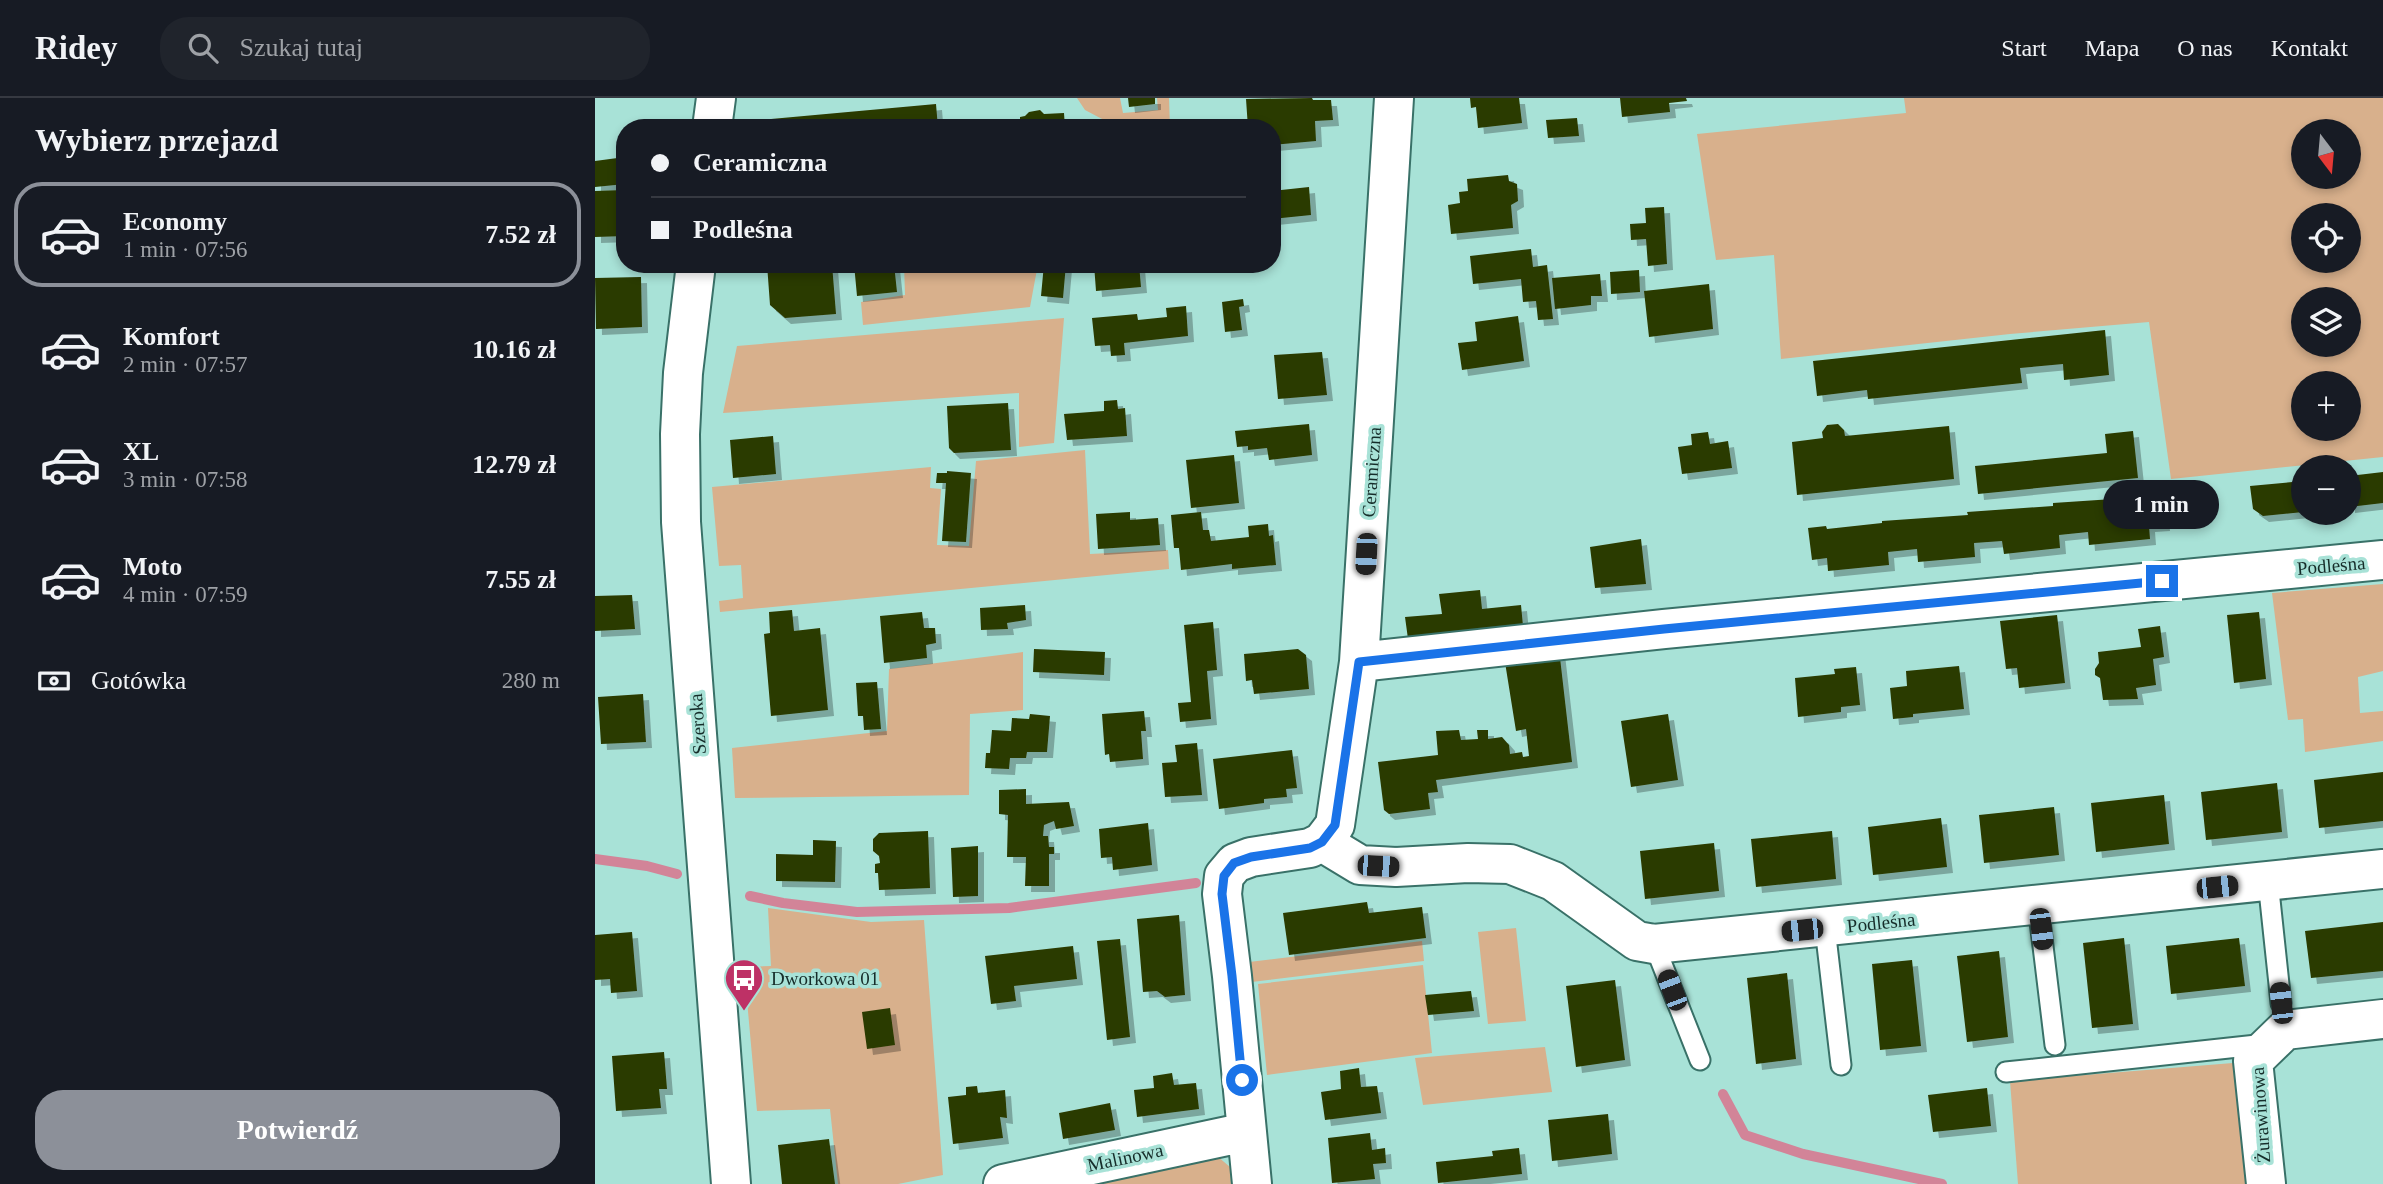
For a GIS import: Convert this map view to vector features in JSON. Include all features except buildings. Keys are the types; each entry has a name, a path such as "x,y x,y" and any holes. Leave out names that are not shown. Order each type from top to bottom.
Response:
{"street":[{"path":"713,119 716,98"},
{"name":"Ceramiczna","path":"1322,842 1335,825 1359,662 1394,98"},
{"name":"Szeroka","path":"695,273 683,373 680,434 681,523 731,1184"},
{"path":"1821,595 2383,538"},
{"name":"Podleśna","path":"1359,662 1678,628 2383,560"},
{"path":"1252,1184 1222,894 1224,876 1234,863 1251,857 1310,848 1322,842"},
{"name":"Podleśna","path":"1322,842 1360,865 1397,867 1510,863 1553,881 1637,941 1654,944 2383,869"},
{"name":"Żurawinowa","path":"2266,1184 2253,1061 2284,1030 2383,1019"},
{"name":"Malinowa","path":"1003,1184 1246,1132"}],"lane":[{"path":"2268,881 2281,1003"},
{"path":"2038,905 2055,1045"},
{"path":"1825,928 1841,1065"},
{"path":"1654,944 1700,1060"},
{"path":"2006,1072 2270,1044"}],"shaded area":[{"path":"1077,98 1120,98 1123,113 1158,110 1157,98 1169,98 1170,119 1102,119 1085,110"},
{"path":"1904,98 2383,98 2383,457 2361,459 2361,455 2291,455 2291,467 2171,479 2149,322 1781,359 1774,255 1716,260 1697,134 1906,113"},
{"path":"904,273 1036,273 1030,307 863,325 861,302 905,295"},
{"path":"1064,318 1054,443 1019,447 1019,393 723,413 737,346"},
{"path":"1085,450 1090,554 1168,550 1169,569 720,612 719,601 743,598 741,565 719,566 712,487 931,467 930,488 941,489 937,545 969,546 976,461"},
{"path":"2383,584 2383,671 2358,677 2360,713 2383,711 2383,741 2305,752 2303,719 2288,720 2272,593"},
{"path":"1023,652 1023,710 970,714 969,795 735,798 732,748 887,731 889,669"},
{"path":"768,908 871,922 924,920 943,1175 898,1184 838,1184 830,1109 757,1111 744,967 771,966"},
{"path":"1516,928 1526,1021 1488,1024 1478,932"},
{"path":"1422,941 1424,961 1252,982 1249,962"},
{"path":"1423,965 1432,1053 1267,1075 1258,984"},
{"path":"1545,1047 1552,1092 1423,1105 1415,1058"},
{"path":"2233,1063 2247,1184 2018,1184 2010,1081"},
{"path":"1217,1156 1230,1167 1231,1184 1088,1184"}],"waterway":[{"path":"595,859 647,866 677,874"},
{"path":"750,896 857,912 1009,908 1196,883"},
{"path":"1723,1094 1745,1135 1803,1154 1942,1184"}],"place":[{"name":"Dworkowa 01","path":"744,1012"}],"route":[{"path":"1242,1080 1222,894 1224,876 1234,863 1251,857 1310,848 1322,842 1335,825 1359,662 1664,629 2162,581"}]}
